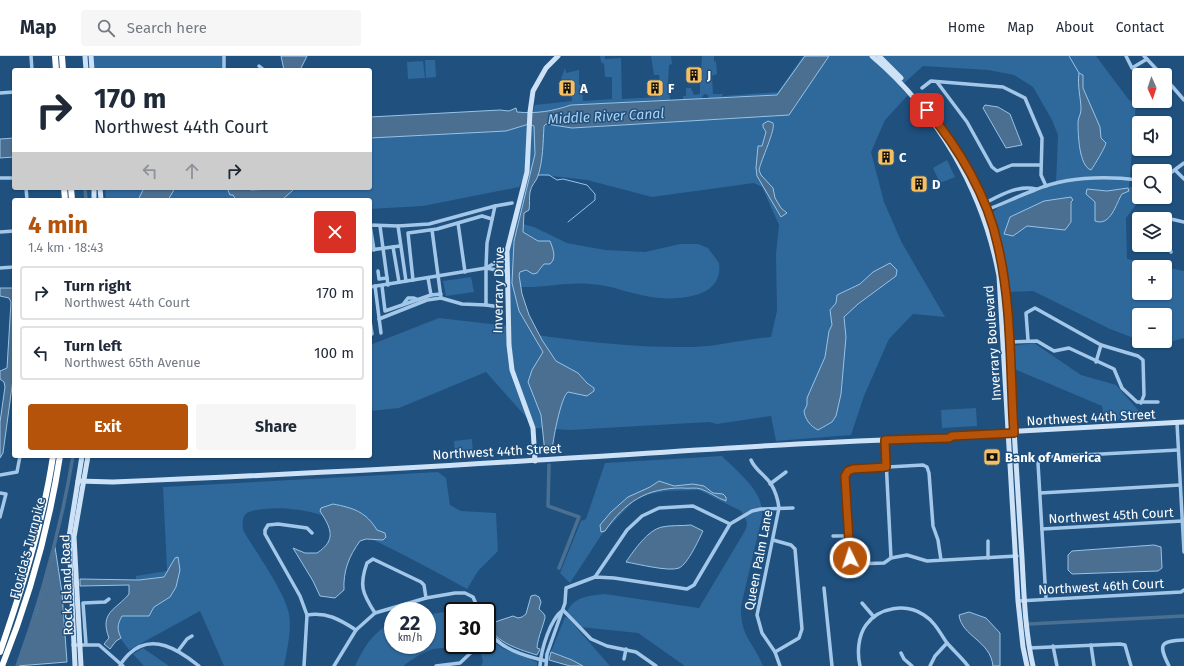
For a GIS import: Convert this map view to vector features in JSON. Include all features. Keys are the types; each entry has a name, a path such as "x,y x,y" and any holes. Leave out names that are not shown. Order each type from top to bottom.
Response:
{"highway":[{"path":"55,56 56,68"},
{"path":"62,56 63,68"},
{"name":"Florida's Turnpike","path":"0,652 19,595 38,526 52,458"},
{"name":"Florida's Turnpike","path":"2,666 27,597 42,542 60,458"}],"street":[{"path":"31,56 32,68"},
{"path":"85,56 86,68"},
{"path":"91,56 92,68"},
{"path":"224,56 224,68"},
{"name":"Inverrary Drive","path":"535,461 533,428 512,370 510,351 507,251 527,172 530,112 535,86 546,68 558,56"},
{"name":"Inverrary Boulevard","path":"872,56 902,83 941,133 982,205"},
{"name":"Inverrary Boulevard","path":"879,56 892,68 945,131 966,167 982,205 993,246 999,276 1006,342 1019,556 1018,601 1022,647 1027,666"},
{"path":"1126,56 1132,68 1146,57 1156,68"},
{"path":"922,88 931,81 1003,87 1025,98 1042,138 1041,175 1046,186"},
{"path":"937,82 945,90 967,122 992,167 997,171 1012,165 1041,165"},
{"path":"945,90 951,83"},
{"path":"1172,86 1184,100"},
{"path":"0,93 12,92"},
{"path":"1172,173 1184,163"},
{"path":"1180,167 1184,170"},
{"path":"1176,170 1184,179"},
{"path":"0,178 12,178"},
{"path":"984,211 1036,189 1080,178 1132,180"},
{"path":"982,205 1019,189 1029,187 1036,189"},
{"path":"372,225 398,226 429,224 495,206 512,203"},
{"path":"486,305 488,243 495,206"},
{"path":"413,280 408,233 432,230 482,216 492,219"},
{"path":"1172,219 1184,222"},
{"path":"458,223 465,272"},
{"path":"380,226 388,284"},
{"path":"398,226 406,281"},
{"path":"432,230 441,296"},
{"path":"0,232 12,231"},
{"path":"372,250 400,246"},
{"path":"393,247 399,282"},
{"path":"372,287 439,277 486,268 507,260"},
{"path":"494,264 494,270"},
{"path":"0,268 12,267"},
{"path":"486,268 507,272"},
{"path":"378,271 379,279 387,278"},
{"path":"428,278 431,295"},
{"path":"375,286 381,333"},
{"path":"382,286 386,318"},
{"path":"385,311 412,298 419,300 431,295 441,296 462,304 500,307"},
{"path":"379,319 386,318 441,296"},
{"path":"1028,340 1026,315 1029,311 1035,308 1101,344 1138,356 1143,360 1144,396 1141,403"},
{"path":"1006,342 1028,340 1036,341 1054,351 1069,348 1096,362 1114,369 1122,388 1136,402 1158,402"},
{"path":"1096,362 1101,344"},
{"name":"Northwest 44th Street","path":"78,481 114,482 535,461 917,439 922,436 938,435 952,436 1012,433 1184,422"},
{"path":"1177,423 1184,552"},
{"path":"885,440 891,558"},
{"path":"1046,600 1038,463 1041,459 1044,457 1178,450"},
{"path":"0,475 17,472 20,458"},
{"name":"Rock Island Road","path":"72,531 82,458"},
{"name":"Rock Island Road","path":"75,666 76,645 68,551 88,458"},
{"name":"Queen Palm Lane","path":"751,460 753,466 770,484 775,492 779,508 757,615 762,633 775,652 780,666"},
{"path":"941,560 938,540 933,526 929,472 927,467 923,465 853,469 848,471 845,476 850,558 855,564 884,563 891,558 907,555 927,561 1019,556"},
{"path":"770,484 786,472"},
{"path":"1040,493 1180,485"},
{"path":"0,493 6,494 0,517"},
{"path":"595,577 627,530 642,516 659,508 693,506 730,524"},
{"path":"546,666 546,661 565,603 566,588 595,577 687,589 694,585 730,524 752,511 793,508"},
{"name":"Northwest 45th Court","path":"1042,529 1182,521"},
{"path":"304,666 307,615 300,596 265,534 265,530 268,525 278,524 307,528 312,533"},
{"path":"833,536 849,536"},
{"path":"773,540 791,545 795,549 802,629 799,638 775,652"},
{"path":"988,541 988,558"},
{"name":"Inverrary Boulevard","path":"1019,556 1025,600 1029,648 1034,666"},
{"path":"374,612 365,597 362,584 367,563 374,559 421,582 424,585 426,598"},
{"path":"824,588 832,666"},
{"name":"Northwest 46th Court","path":"1018,601 1181,592 1184,590"},
{"path":"334,666 356,630 374,612 426,598 465,593 473,597 475,602"},
{"path":"86,644 83,603 105,602 109,599"},
{"path":"862,603 874,617"},
{"path":"860,666 858,655 861,633 866,624 886,610 896,608 914,610 931,620 947,642 968,666"},
{"path":"563,610 591,639 607,646 636,652 656,666"},
{"path":"540,666 540,659 546,638 554,620 563,610"},
{"path":"307,615 325,614 335,616 356,630"},
{"path":"178,652 187,639 192,636"},
{"path":"496,640 514,651 546,661"},
{"path":"1169,666 1162,649 1164,643 1168,640 1184,640"},
{"path":"930,666 935,656 947,642"},
{"path":"76,645 99,645 121,665 132,650 140,646 149,643 168,646 199,666"},
{"name":"Rock Island Road","path":"76,645 81,666"},
{"path":"1091,645 1094,666"},
{"path":"1029,648 1053,646 1124,645 1131,666"},
{"path":"1053,646 1057,666"},
{"path":"624,659 626,649"},
{"path":"901,653 904,659 912,666"},
{"path":"436,666 460,665 470,654"}],"shaded area":[{"path":"92,56 224,56 224,68 93,68"},
{"path":"600,56 605,56 605,59 621,58 622,99 659,97 657,85 660,82 659,75 654,75 651,56 671,56 672,64 669,65 668,84 675,84 675,89 669,89 670,100 571,105 553,112 532,113 535,105 572,101 571,79 561,79 565,68 566,73 579,70 579,85 582,85 583,101 612,99 612,77 605,77 604,64 601,62"},
{"path":"702,56 714,56 717,74 712,76 713,94 723,94 721,98 709,98 708,95 704,94 701,99 683,99 683,96 686,96 686,88 691,88 694,95 700,94 700,80 697,74 701,72"},
{"path":"803,56 807,56 778,95 722,97 778,92"},
{"path":"829,56 1096,56 1129,100 1132,101 1132,108 1136,108 1135,116 1132,116 1132,151 1129,187 1132,187 1132,204 1137,204 1126,218 1127,259 1132,260 1132,300 1172,300 1172,268 1184,271 1184,338 1172,341 1172,308 1132,308 1132,337 1110,329 1033,291 1008,292 1001,243 992,214 1003,204 1056,183 1058,135 1052,120 1033,87 1014,75 988,70 923,66 900,87 908,95 885,120 871,152 884,202 902,243 945,317 913,314 889,339 864,396 851,435 776,441 771,416 717,424 709,422 570,430 536,428 486,372 399,408 372,411 372,344 439,318 508,326 507,251 525,176 519,187 423,206 372,209 372,198 106,198 105,190 372,190 372,138 506,131 523,125 532,124 535,126 546,124 572,128 788,115","holes":["534,174 587,180 652,197 754,183 762,187 779,225 776,253 777,311 771,337 692,347 653,347 537,335 522,310 514,261 525,202"]},
{"path":"425,60 435,60 436,77 426,78"},
{"path":"423,61 425,78 408,79 407,62"},
{"path":"947,160 955,177 940,183 933,168"},
{"path":"523,224 534,227 567,243 605,250 645,252 680,244 698,244 708,248 719,263 719,274 715,283 708,290 689,297 678,298 649,297 607,286 590,284 520,287 519,275 522,270 533,273 540,271 544,264 553,262 538,241 523,231"},
{"path":"471,277 474,292 446,296 443,281"},
{"path":"1034,343 1081,375 1116,385 1138,410 1138,418 1105,421 1102,406 1014,369 1012,346"},
{"path":"976,408 977,426 942,428 941,410"},
{"path":"472,439 473,456 455,457 454,441"},
{"path":"722,456 749,483 755,491 762,508 762,517 741,606 741,616 745,632 763,666 685,666 638,633 580,627 567,612 578,600 593,595 605,594 699,608 746,529 747,522 741,511 699,490 667,491 649,494 634,501 602,534 570,583 560,573 581,521 586,519 605,463"},
{"path":"438,472 446,478 450,505 461,511 496,513 498,551 478,571 467,589 398,552 323,516 311,512 291,509 264,509 249,512 244,516 243,530 276,583 289,614 289,640 284,666 224,666 200,611 129,650 112,627 136,589 136,576 167,571 163,487"},
{"path":"444,612 444,648 436,649 436,613"},
{"path":"565,617 568,618 610,666 583,666 551,652"},
{"path":"384,627 384,654 421,654 403,666 355,666 370,640"},
{"path":"496,644 502,648 537,662 537,666 481,666 483,661 481,654 496,654"},
{"path":"143,648 169,666 144,666 133,654"}],"water":[{"path":"281,56 307,56 301,68 284,68"},
{"name":"Middle River Canal","path":"805,56 829,56 789,115 572,128 546,124 544,126 541,164 538,176 532,185 529,210 524,213 523,232 538,241 550,241 554,256 550,264 544,264 537,273 533,274 526,270 520,272 519,275 522,294 529,315 542,340 556,361 578,373 594,388 594,391 587,396 568,392 565,395 557,420 552,453 545,453 541,415 528,382 532,370 543,352 519,311 512,283 514,241 535,154 534,126 529,124 506,131 372,138 372,117 500,110 509,111 516,108 517,112 524,113 551,110 571,105 777,95"},
{"path":"1079,73 1083,75 1083,88 1100,127 1101,138 1106,143 1091,170 1084,163 1079,142 1078,122 1081,110 1078,83"},
{"path":"985,105 998,107 1010,114 1022,145 1006,148 983,108"},
{"path":"768,121 773,123 773,126 759,170 761,175 773,188 775,198 781,208 787,213 781,217 757,176 756,168 758,146 762,146 766,132 763,124"},
{"path":"12,138 12,157 0,158 0,139"},
{"path":"1128,188 1129,191 1122,194 1112,213 1105,221 1095,221 1095,202 1086,194 1087,189 1107,191"},
{"path":"143,190 174,190 169,198 139,198"},
{"path":"228,190 293,190 284,198 235,198 233,195 230,195"},
{"path":"1071,197 1073,200 1071,202 1071,222 1065,230 1027,226 1013,236 1004,234 1010,217 1044,201"},
{"path":"890,263 897,270 896,276 858,304 844,317 846,337 841,394 836,416 832,422 818,430 808,422 804,411 807,405 807,398 825,357 829,331 832,325 830,310 836,303 837,295 860,284 873,272"},
{"path":"0,288 12,288 12,387 3,453 0,458 0,422 5,387 4,382 0,379 0,371 7,368 11,302 9,298 0,296"},
{"path":"659,481 674,486 693,484 704,486 713,493 723,494 726,497 726,501 699,488 682,488 658,491 647,494 629,505 620,512 605,531 601,532 600,525 611,512 628,497 650,487"},
{"path":"333,504 353,509 364,515 377,530 385,533 386,537 383,540 366,539 360,541 353,552 346,570 344,590 335,598 320,596 313,581 293,548 305,553 317,553 323,548 330,538 330,534 327,523 320,511 321,508"},
{"path":"691,525 703,531 686,562 679,568 668,569 626,562 642,541 657,529 665,526"},
{"path":"1154,545 1161,547 1162,568 1158,571 1072,574 1068,570 1068,555 1072,551"},
{"path":"55,547 62,593 67,662 17,666 36,613"},
{"path":"178,557 180,570 176,587 170,597 154,607 149,616 122,616 118,627 121,638 116,641 110,649 104,644 109,638 106,629 106,622 110,612 129,594 129,585 80,586 80,579 139,580 164,577 175,558"},
{"path":"535,595 539,597 541,602 539,609 545,616 537,644 537,648 540,649 537,655 509,645 496,636 496,622 513,616 518,618 522,617 526,614 531,596"},
{"path":"969,612 986,618 1000,633 1000,666 993,666 991,657 987,650 965,629 959,615"},
{"path":"551,652 583,666 570,666 549,660"}],"waterway":[{"path":"1069,56 1079,73"},
{"path":"538,175 549,175 557,180 563,179 587,185 595,194 595,200 568,222"},
{"path":"85,190 86,198"},
{"path":"17,666 35,614 57,536 73,458"},
{"path":"549,465 548,506 579,517 559,568"},
{"path":"1029,624 1184,616"}],"place":[{"name":"J","path":"694,75"},
{"name":"A","path":"567,88"},
{"name":"F","path":"655,88"},
{"name":"C","path":"886,157"},
{"name":"D","path":"919,184"},
{"name":"Bank of America","path":"992,457"}],"route":[{"path":"850,558 845,476 848,471 853,469 886,467 885,440 923,440 949,438 952,436 1014,433 1004,275 998,244 987,210 966,167 945,131 927,110"}]}
